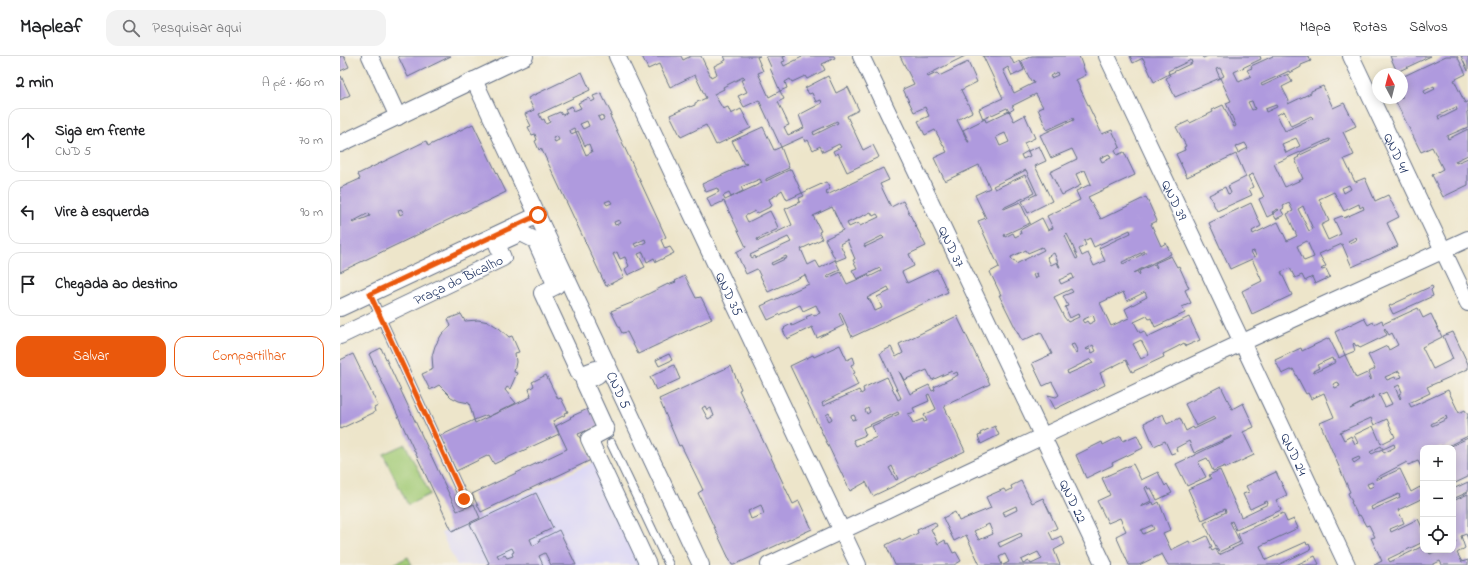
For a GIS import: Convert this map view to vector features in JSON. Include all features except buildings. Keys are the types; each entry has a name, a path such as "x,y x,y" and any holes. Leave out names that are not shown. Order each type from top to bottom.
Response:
{"street":[{"path":"370,56 398,117"},
{"path":"340,144 525,56"},
{"name":"QND 35","path":"617,56 858,565"},
{"name":"QND 37","path":"861,56 1043,437"},
{"name":"QND 39","path":"1107,56 1242,343"},
{"name":"QND 41","path":"1351,56 1468,303"},
{"name":"CND 5","path":"474,80 701,565"},
{"path":"340,308 538,215"},
{"name":"Praça do Bicalho","path":"340,336 503,258 497,244 521,233 535,240 556,286 542,293 580,375 596,369 598,375 584,382 606,430 589,439 648,565"},
{"path":"769,565 1242,343 1468,239"},
{"name":"QND 24","path":"1242,343 1347,565"},
{"name":"QND 22","path":"1043,437 1104,565"}],"lane":[{"path":"370,294 464,499"},
{"path":"611,442 669,565"}],"shaded area":[{"path":"596,461 645,565 457,565 441,533"}],"green space":[{"path":"405,444 430,494 408,505 383,454"},
{"path":"408,557 412,565 392,565"}],"route":[{"path":"464,499 370,294 538,215"}]}
